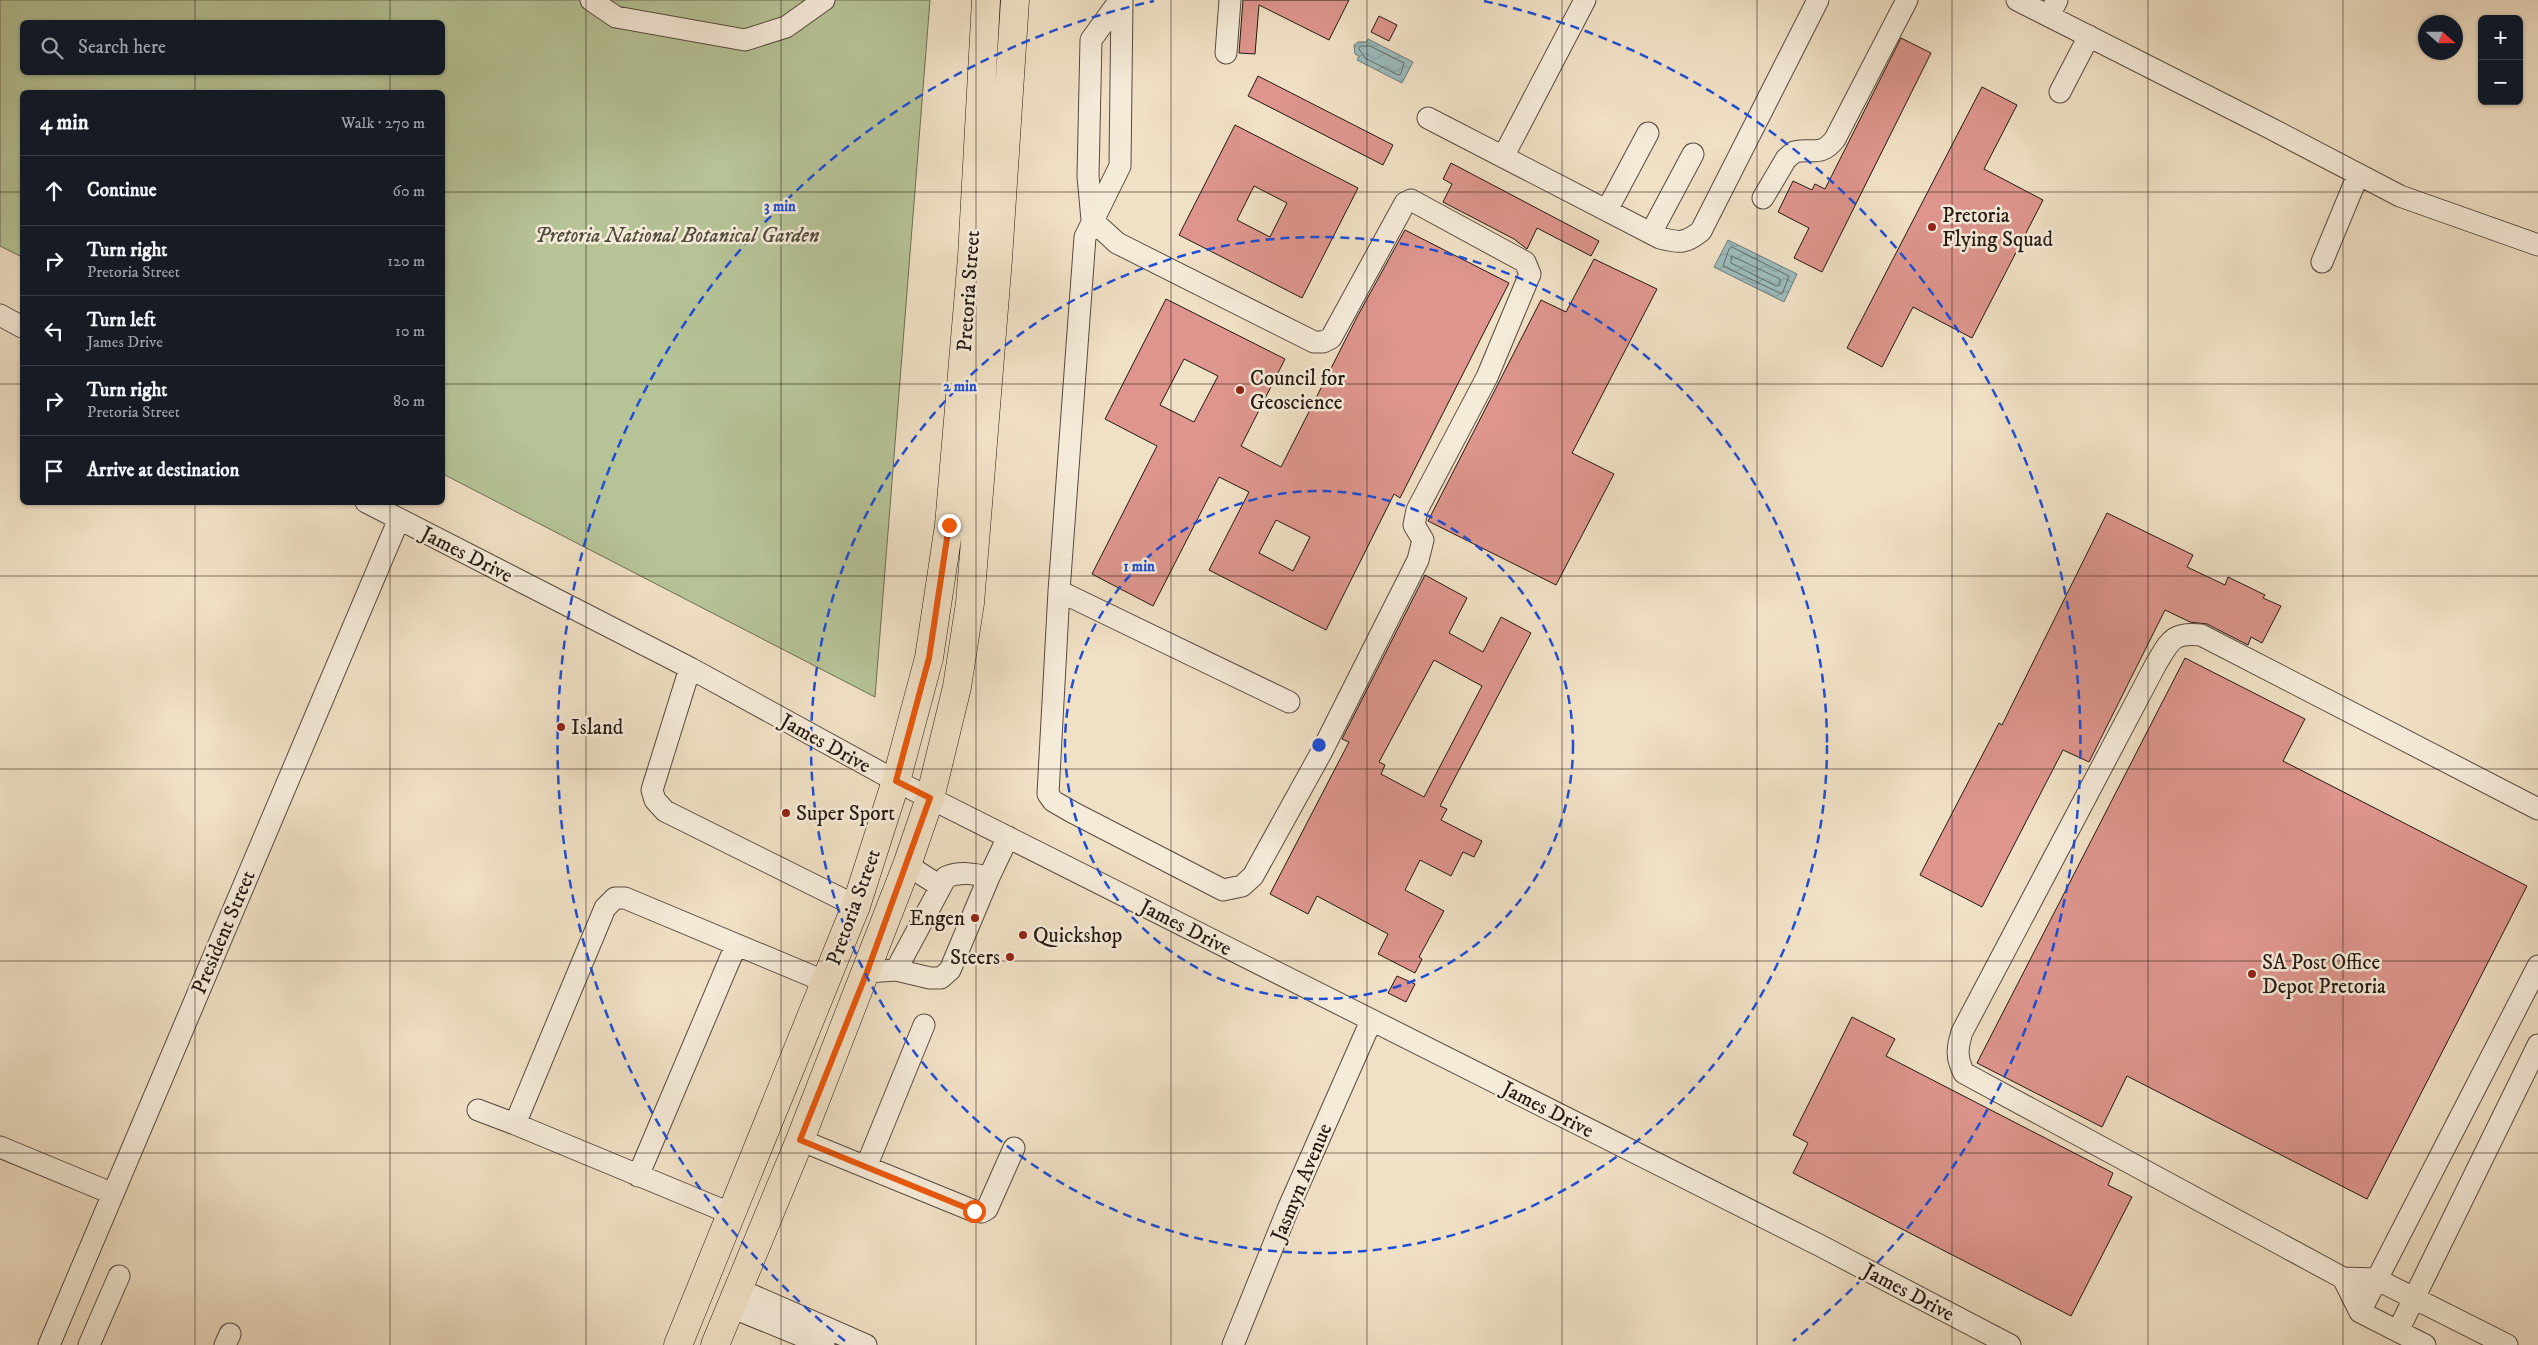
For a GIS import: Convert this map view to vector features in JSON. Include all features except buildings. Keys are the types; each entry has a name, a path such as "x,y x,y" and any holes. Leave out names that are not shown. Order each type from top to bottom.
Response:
{"main road":[{"name":"Pretoria Street","path":"678,1345 856,906 896,781 929,658 949,525 972,257 986,0"},
{"name":"Pretoria Street","path":"715,1345 800,1140 867,972 907,865 930,798 957,687 970,603 998,259 1015,0"}],"street":[{"path":"592,0 616,17 745,40 786,27 824,0"},
{"path":"1121,0 1091,40 1088,176 1092,220 1117,243 1314,342 1323,342 1331,338 1405,203 1411,200 1525,262 1530,274 1487,377 1417,510 1414,525 1423,540 1418,560 1320,753 1253,876 1242,886 1223,890 1072,812 1054,801 1048,794 1059,591 1085,238 1092,220 1120,166 1121,0"},
{"path":"1226,53 1230,0"},
{"path":"1504,157 1585,0"},
{"path":"1428,118 1651,233 1677,242 1690,240 1701,231 1818,0"},
{"path":"1763,198 1786,159 1794,152 1819,151 1828,147 1835,139 1906,0"},
{"path":"2017,0 2053,8 2089,36 2400,196 2538,245"},
{"path":"2060,92 2089,36"},
{"path":"1607,210 1648,133"},
{"path":"1651,233 1693,154"},
{"path":"2322,262 2358,174"},
{"path":"0,315 20,325"},
{"name":"James Drive","path":"372,505 690,668 896,781 1819,1245 2010,1345"},
{"name":"President Street","path":"49,1345 399,519"},
{"path":"1059,591 1288,702"},
{"path":"2507,1345 2376,1279 2343,1278 1964,1073 1958,1061 1957,1048 1962,1032 2156,664 2169,642 2184,633 2201,635 2538,809"},
{"path":"690,668 652,790 655,800 664,811 856,906"},
{"path":"867,972 896,970 930,978 941,978 950,970 1008,837"},
{"path":"907,865 940,886"},
{"path":"896,970 946,877 953,874 973,873 989,877"},
{"path":"514,1124 605,908 615,898 625,898 826,982"},
{"path":"638,1176 736,945"},
{"path":"2360,1312 2538,966"},
{"name":"Jasmyn Avenue","path":"1233,1345 1288,1209 1371,1021"},
{"path":"866,1167 924,1025"},
{"path":"2398,1331 2538,1045"},
{"path":"478,1110 732,1214"},
{"path":"800,1140 974,1211 982,1212 987,1209 1014,1148"},
{"path":"0,1148 112,1193"},
{"path":"89,1345 119,1276"},
{"path":"2343,1278 2360,1312 2425,1345"},
{"path":"734,1298 824,1345"},
{"path":"734,1298 866,1345"}],"green space":[{"name":"Pretoria National Botanical Garden","path":"0,0 930,0 875,697 445,475 445,90 20,90 20,256 0,246"}],"water":[{"path":"1368,39 1413,62 1402,83 1357,60 1359,56 1355,54 1354,45 1358,42 1366,42"},
{"path":"1728,240 1797,274 1784,302 1714,267"}],"place":[{"name":"Pretoria Flying Squad","path":"1932,227"},
{"name":"Council for Geoscience","path":"1240,390"},
{"name":"Island","path":"561,727"},
{"name":"Super Sport","path":"786,813"},
{"name":"Engen","path":"975,918"},
{"name":"Quickshop","path":"1023,935"},
{"name":"Steers","path":"1010,957"},
{"name":"SA Post Office Depot Pretoria","path":"2252,974"}],"route":[{"path":"949,525 929,658 896,781 930,798 867,972 800,1140 974,1211"}]}
